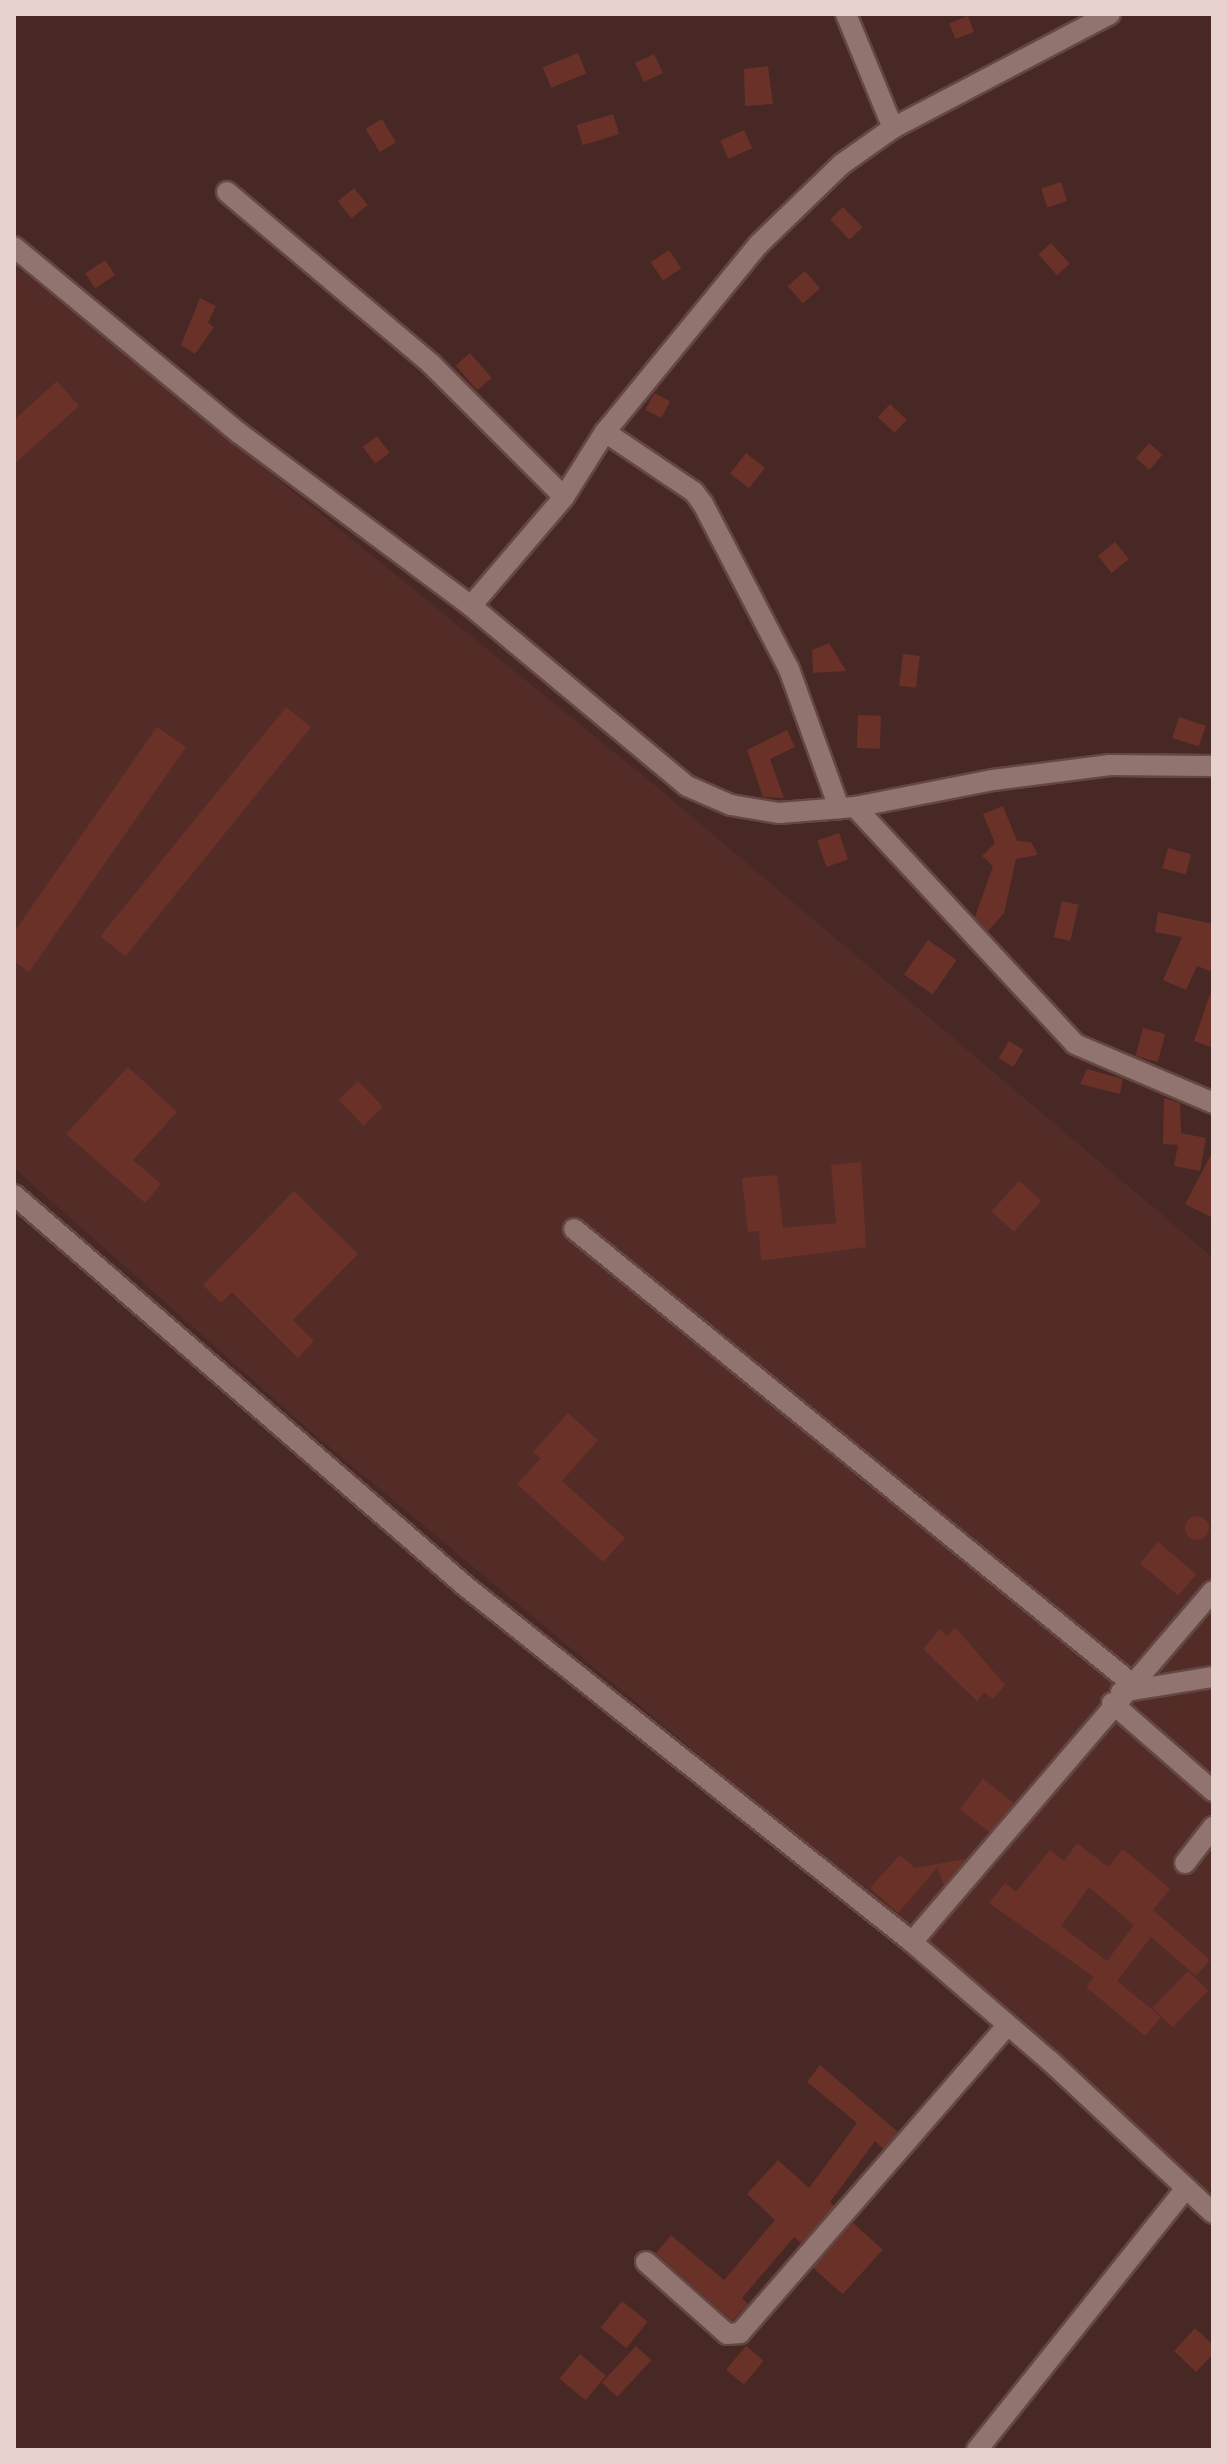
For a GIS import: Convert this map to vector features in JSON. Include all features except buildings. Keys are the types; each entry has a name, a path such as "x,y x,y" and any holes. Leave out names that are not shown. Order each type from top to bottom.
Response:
{"street":[{"path":"846,14 893,128"},
{"path":"471,606 564,497 605,432 758,245 842,164 893,128 1110,14"},
{"path":"227,192 420,354 564,497"},
{"path":"14,247 239,433 471,606 687,786 731,805 779,813 847,808 993,780 1110,765 1213,766"},
{"path":"605,432 694,492 703,504 789,669 847,808 1075,1044 1213,1103"},
{"path":"14,1195 464,1585 912,1942 1008,2025 1213,2213"},
{"path":"574,1229 1121,1692 1213,1791"},
{"path":"912,1942 1121,1692 1213,1591"},
{"path":"1121,1692 1213,1677"},
{"path":"1185,1863 1213,1827"},
{"path":"646,2262 727,2334 740,2333 1008,2025"},
{"path":"977,2450 1186,2188"}],"shaded area":[{"path":"14,265 657,787 1213,1258 1213,2187 1209,2192 910,1931 308,1429 14,1168"}]}
